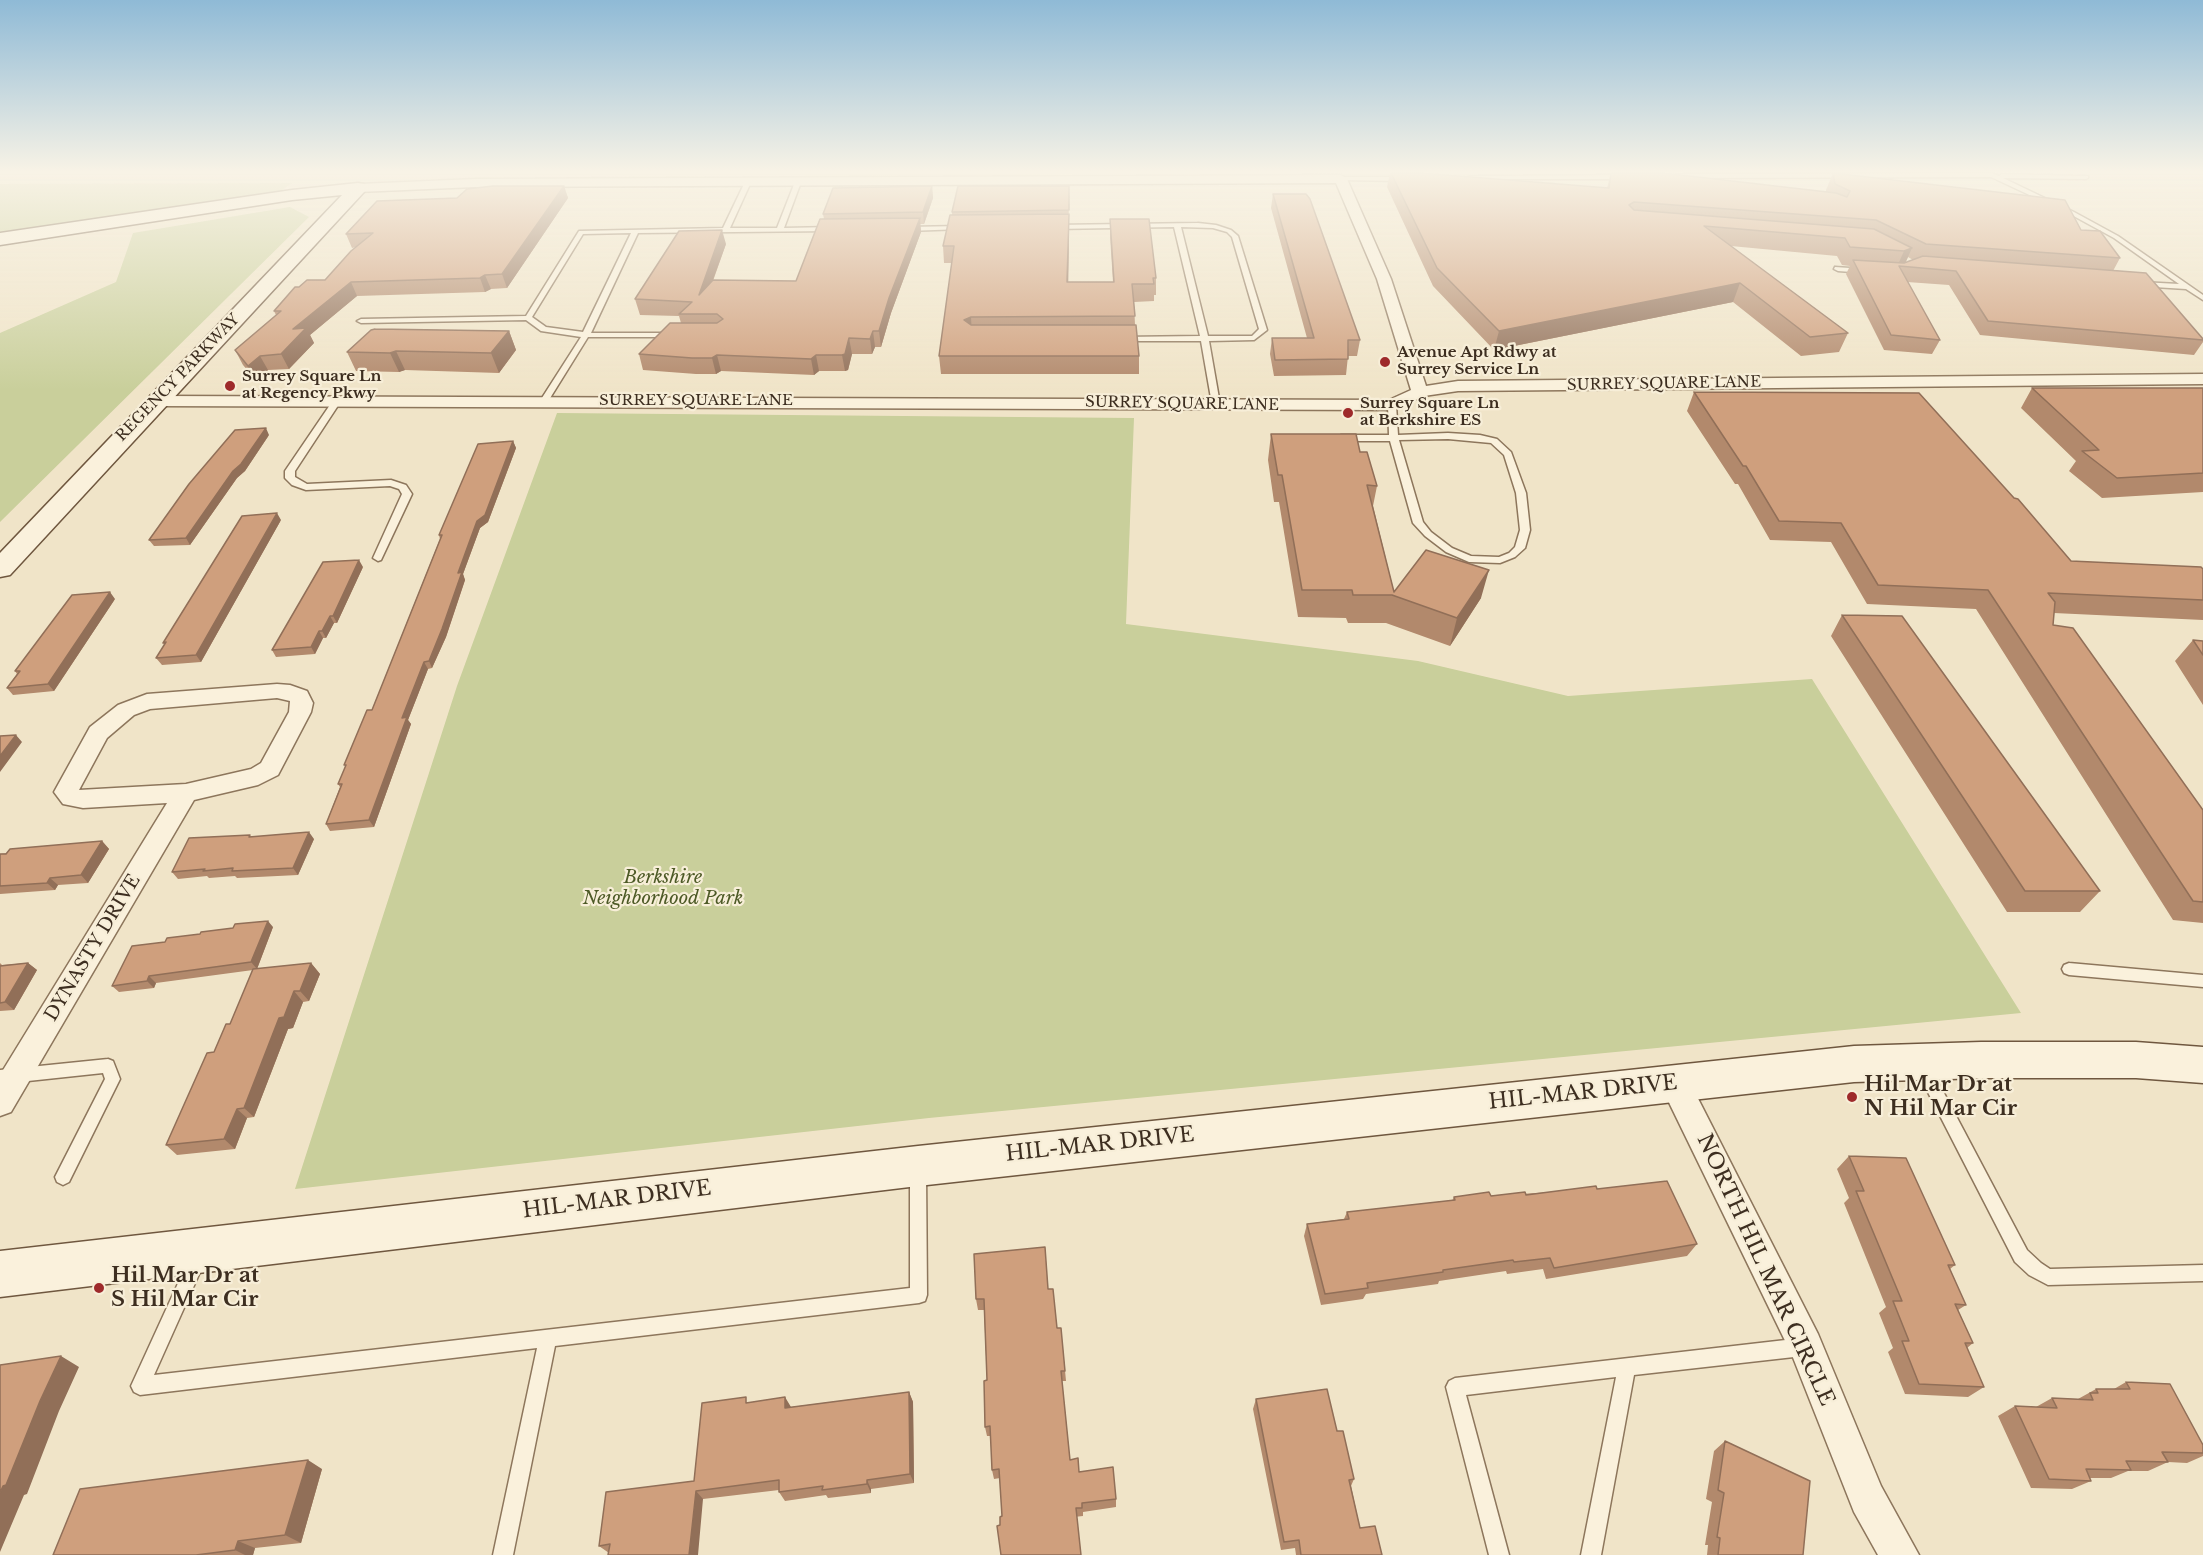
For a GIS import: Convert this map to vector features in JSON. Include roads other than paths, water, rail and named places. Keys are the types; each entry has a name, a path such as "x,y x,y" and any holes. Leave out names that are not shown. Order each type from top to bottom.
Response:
{"street":[{"name":"REGENCY PARKWAY","path":"0,569 304,246"},
{"path":"1370,246 1403,334 1419,392"},
{"name":"SURREY SQUARE LANE","path":"157,401 1392,405 1419,392 1458,386 2203,379"},
{"path":"277,692 290,692 299,696 302,703 300,712 270,769 258,777 235,784 186,793 83,799 72,798 66,792 98,733 126,710 147,702 183,699 277,692"},
{"name":"DYNASTY DRIVE","path":"0,1102 8,1076 186,793"},
{"name":"HIL-MAR DRIVE","path":"0,1274 918,1166 1854,1064 2136,1060 2203,1065"},
{"name":"NORTH HIL MAR CIRCLE","path":"1675,1084 1806,1346 1867,1499 1900,1555"}],"lane":[{"path":"528,318 573,246"},
{"path":"544,401 586,335 628,246"},
{"path":"1182,246 1205,340 1216,404"},
{"path":"1112,339 1254,338 1263,330 1238,246"},
{"path":"2128,246 2203,298"},
{"path":"1838,269 1872,271"},
{"path":"2127,284 2188,287"},
{"path":"361,321 528,318 544,329 586,335 687,334"},
{"path":"337,401 290,471 290,478 295,483 306,487 391,483 404,487 407,494 378,558"},
{"path":"1335,438 1394,438 1448,436 1494,441 1508,454 1521,493 1525,530 1520,548 1512,555 1500,560 1469,559 1449,550 1418,523 1394,438 1392,405"},
{"path":"2069,969 2203,981"},
{"path":"1920,1062 2021,1256 2035,1269 2048,1276 2203,1273"},
{"path":"8,1076 108,1066 113,1079 63,1177"},
{"path":"201,1251 140,1386 919,1295 918,1166"},
{"path":"503,1555 548,1338"},
{"path":"1499,1555 1455,1387 1806,1346"},
{"path":"1591,1555 1628,1368"}],"place":[{"name":"Avenue Apt Rdwy at Surrey Service Ln","path":"1385,362"},
{"name":"Surrey Square Ln at Regency Pkwy","path":"230,386"},
{"name":"Surrey Square Ln at Berkshire ES","path":"1348,413"},
{"name":"Hil Mar Dr at N Hil Mar Cir","path":"1852,1097"},
{"name":"Hil Mar Dr at S Hil Mar Cir","path":"99,1288"}],"park label":[{"name":"Berkshire Neighborhood Park","path":"663,888"}]}
